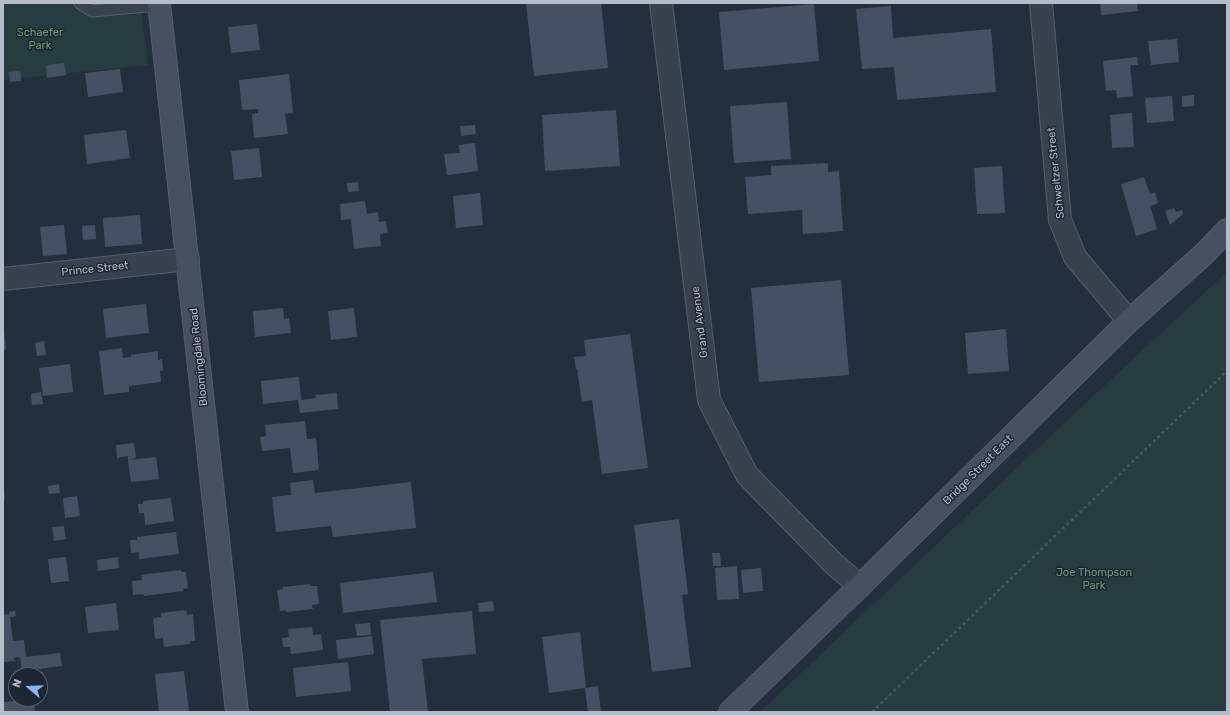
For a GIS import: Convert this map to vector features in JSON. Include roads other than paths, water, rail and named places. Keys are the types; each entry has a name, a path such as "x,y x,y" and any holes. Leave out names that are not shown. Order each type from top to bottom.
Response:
{"main road":[{"name":"Bloomingdale Road","path":"159,4 238,712"},
{"name":"Bridge Street East","path":"730,712 1129,321 1204,255 1227,230"}],"street":[{"name":"Grand Avenue","path":"661,3 709,400 747,475 834,564 860,586"},
{"name":"Schweitzer Street","path":"1041,3 1060,220 1075,256 1129,321"},
{"name":"Prince Street","path":"3,279 188,259"}],"lane":[{"path":"80,3 92,11 159,4"}],"park label":[{"name":"Schaefer Park","path":"40,39"},
{"name":"Joe Thompson Park","path":"1094,579"}]}
